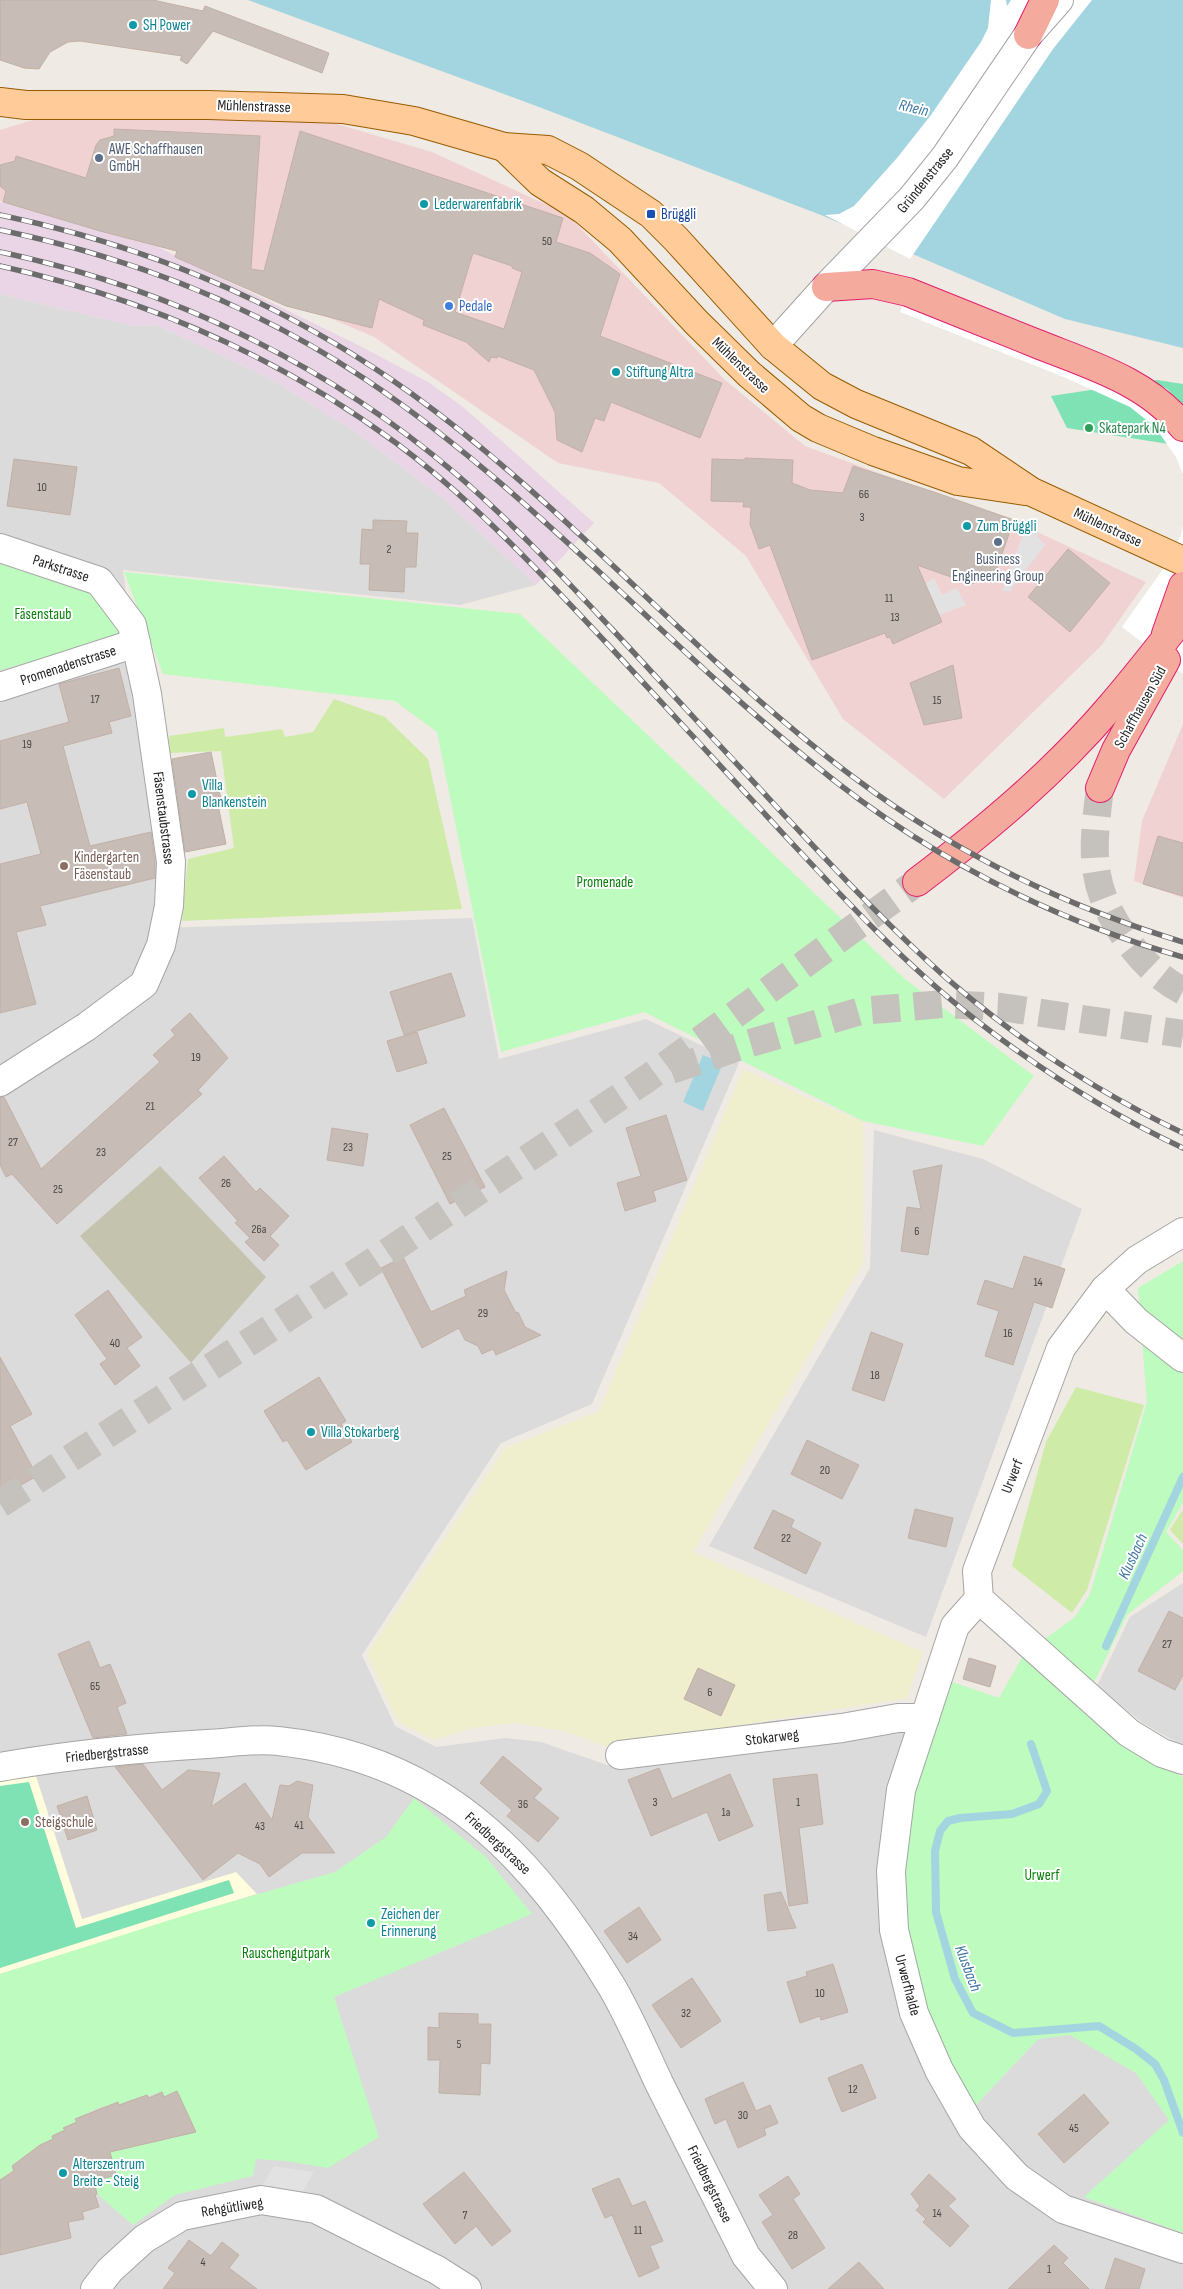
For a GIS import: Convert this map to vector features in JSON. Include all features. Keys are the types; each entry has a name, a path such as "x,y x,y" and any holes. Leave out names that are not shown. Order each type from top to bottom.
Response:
{"highway":[{"path":"1028,35 1045,0"},
{"path":"826,287 872,284 908,292 1113,375 1152,398 1168,410 1183,427"},
{"path":"1167,646 1183,586"},
{"path":"917,882 984,830 1038,782 1167,646 1183,617"},
{"name":"Schaffhausen Süd","path":"1100,788 1116,750 1167,646"}],"main road":[{"name":"Mühlenstrasse","path":"0,102 26,105 208,104 343,109 414,121 504,147 548,150 579,166 651,214 773,346 822,386 856,404 971,451 1032,492 1183,561"},
{"name":"Mühlenstrasse","path":"504,147 540,182 584,210 620,240 696,322 748,374 794,413 818,428 840,438 958,481 1032,492"},
{"path":"748,374 773,346"}],"street":[{"name":"Gründenstrasse","path":"773,346 826,287 912,198 945,156 1028,35 1059,0"},
{"name":"Parkstrasse","path":"0,548 99,581 134,634"},
{"name":"Promenadenstrasse","path":"0,687 134,634"},
{"name":"Fäsenstaubstrasse","path":"0,1082 86,1028 144,984 160,945 170,906 171,862 146,694 134,634"},
{"name":"Urwerf","path":"979,1598 977,1571 982,1555 1061,1348 1105,1289 1138,1260 1183,1232"},
{"path":"1105,1289 1136,1321 1183,1358"},
{"path":"979,1598 1129,1733 1162,1752 1183,1760"},
{"name":"Urwerfhalde","path":"979,1598 955,1626 901,1790 891,1881 894,1930 914,2013 939,2070 972,2128 1017,2177 1063,2209 1183,2249"},
{"name":"Stokarweg","path":"620,1755 842,1728 898,1718 925,1718"},
{"name":"Friedbergstrasse","path":"0,1768 139,1748 275,1740 321,1747 374,1762 411,1778 443,1795 488,1830 544,1888 612,1988 746,2256 773,2289"},
{"name":"Rehgütliweg","path":"95,2289 110,2270 144,2239 182,2216 261,2200 316,2209 437,2270 467,2289"}],"shaded area":[{"path":"303,114 432,152 567,214 725,380 805,446 1026,527 1146,582 1101,646 944,799 843,719 746,556 659,483 558,463 374,337 174,251 0,201 0,130 49,115"},
{"path":"0,202 156,246 360,346 428,382 463,407 594,523 536,585 445,500 356,432 267,377 156,325 134,326 0,294"},
{"path":"0,294 134,326 156,325 267,377 356,432 445,500 536,585 460,605 123,570 165,886 160,928 472,918 499,1059 646,1019 739,1063 592,1404 501,1443 362,1655 395,1726 436,1747 505,1738 541,1742 613,1767 938,1722 974,2107 1038,2039 1070,2034 1136,2073 1170,2120 1085,2197 1183,2233 1183,2289 0,2289"},
{"path":"1026,527 1039,532 1037,536 1045,545 1010,591 1002,591"},
{"path":"934,578 942,595 957,588 966,605 939,615 925,584"},
{"path":"1183,724 1183,898 1134,881 1142,821"},
{"path":"743,1069 863,1122 863,1263 693,1552 923,1652 907,1698 608,1747 565,1731 515,1723 473,1728 433,1740 398,1722 367,1654 505,1448 599,1411"},
{"path":"874,1130 983,1159 1082,1209 926,1637 709,1546 870,1268"},
{"path":"160,1166 266,1277 191,1363 80,1236"},
{"path":"1183,1583 1183,1746 1143,1723 1097,1686 1130,1617"},
{"name":"Steigschule","path":"0,1767 35,1773 82,1919 236,1872 257,1894 0,1974"},
{"path":"274,2166 314,2172 301,2195 260,2189"}],"green space":[{"path":"1157,380 1183,384 1183,416 1175,445 1067,428 1051,396"},
{"name":"Fäsenstaub","path":"0,557 98,587 115,609 118,637 0,670"},
{"name":"Promenade","path":"124,572 520,614 905,979 1034,1076 983,1146 863,1121 644,1012 501,1052 437,732 395,701 163,674"},
{"path":"334,699 385,717 428,759 462,909 182,921 188,859 234,848 221,751 170,753 169,736 224,728 225,737 282,729 285,737 313,732"},
{"name":"Urwerf","path":"1183,1261 1183,1503 1166,1532 1183,1550 1183,1571 1127,1615 1081,1709 1140,1755 1183,1777 1183,2233 1084,2197 1169,2120 1136,2073 1070,2035 1038,2039 974,2107 935,2038 908,1963 901,1873 910,1799 952,1682 999,1698 1024,1654 1075,1617 1090,1594 1147,1402 1138,1288"},
{"path":"1076,1387 1144,1405 1087,1590 1072,1613 1012,1566 1046,1442"},
{"path":"1183,1509 1183,1544 1170,1530"},
{"name":"Steigschule","path":"29,1782 76,1928 229,1880 234,1893 0,1968 0,1786"},
{"name":"Rauschengutpark","path":"414,1798 486,1857 532,1914 334,1997 379,2137 328,2168 285,2161 256,2159 253,2176 175,2195 133,2225 97,2194 94,2181 116,2175 110,2152 196,2132 177,2091 164,2097 161,2092 134,2101 132,2099 119,2105 118,2102 106,2109 103,2106 75,2119 77,2122 53,2135 53,2139 12,2166 13,2170 0,2180 0,1974 192,1913 335,1872 386,1837"}],"water":[{"name":"Rhein","path":"248,0 1183,0 1183,348 1065,319 821,215 539,107"},
{"path":"703,1055 723,1063 703,1111 683,1102"}],"pier":[{"path":"991,0 1006,0 1007,6 1011,0 1092,0 1053,49 910,259 825,215 839,214 854,206 897,158 931,115 981,42 988,28"},
{"path":"912,281 1128,368 1167,389 1183,405 1183,474 1176,457 1155,427 1130,407 1066,378 900,312"},
{"path":"1183,525 1183,674 1122,627 1168,562 1181,535"}],"building":[{"path":"0,0 153,0 203,11 205,6 329,53 322,73 213,31 187,64 180,60 182,56 80,41 68,42 50,52 39,69 24,68 0,60"},
{"path":"114,129 260,136 251,269 264,271 300,131 563,218 556,242 590,253 620,274 600,336 722,383 700,438 611,402 604,421 595,418 582,452 557,440 555,412 534,370 498,356 497,358 491,357 489,362 466,342 423,325 424,320 379,299 372,328 286,306 175,257 177,251 100,231 3,202 6,191 0,186 0,165 15,161 16,156 86,178 96,145 100,140 114,136","holes":["473,253 512,266 512,268 522,272 504,329 455,312"]},
{"path":"745,458 793,460 792,483 810,490 843,493 853,466 1014,520 994,576 971,584 917,565 942,622 893,644 890,637 887,638 885,633 812,660 770,545 759,549 750,524 751,507 743,507 744,502 711,501 712,459 745,460"},
{"path":"14,459 77,467 70,515 7,506"},
{"path":"373,520 407,521 406,533 418,533 416,567 405,567 404,592 369,590 370,564 360,564 362,529 373,530"},
{"path":"1068,549 1110,583 1070,632 1028,597"},
{"path":"953,665 962,718 924,725 910,683"},
{"path":"119,668 131,716 109,722 112,733 63,746 90,846 151,832 155,878 40,906 46,925 16,932 36,1004 0,1013 0,864 41,854 27,802 0,809 0,741 69,722 59,684"},
{"name":"Villa Blankenstein","path":"211,752 222,804 218,805 226,844 185,852 172,759"},
{"path":"1158,836 1183,843 1183,896 1143,884"},
{"path":"451,973 465,1016 404,1035 390,992"},
{"path":"190,1013 228,1058 198,1090 202,1094 57,1224 12,1174 6,1177 0,1165 0,1098 4,1097 41,1169 160,1062 153,1055 175,1035 171,1030"},
{"path":"417,1032 427,1063 397,1072 387,1041"},
{"path":"444,1108 485,1187 450,1204 410,1125"},
{"path":"666,1115 687,1180 653,1191 656,1201 625,1211 617,1183 641,1176 626,1128"},
{"path":"332,1128 368,1134 363,1166 327,1160"},
{"path":"224,1156 256,1192 260,1188 289,1216 270,1236 279,1245 264,1261 245,1242 250,1238 235,1223 238,1221 199,1178"},
{"path":"942,1165 928,1255 901,1251 907,1207 921,1209 913,1171"},
{"path":"1024,1256 1065,1269 1052,1308 1034,1302 1013,1365 985,1356 999,1311 977,1304 985,1280 1013,1289"},
{"path":"403,1257 431,1312 466,1296 464,1290 507,1271 504,1290 516,1313 518,1312 525,1327 541,1335 496,1355 493,1349 482,1354 478,1346 465,1340 459,1328 422,1348 381,1268"},
{"path":"108,1290 142,1337 127,1348 140,1366 115,1385 100,1364 107,1359 75,1315"},
{"path":"871,1332 903,1344 884,1401 852,1390"},
{"path":"0,1357 32,1414 10,1426 37,1476 0,1497"},
{"name":"Villa Stokarberg","path":"319,1377 346,1421 341,1424 352,1442 306,1470 287,1440 283,1442 264,1411"},
{"path":"807,1440 859,1465 842,1499 791,1474"},
{"path":"915,1509 953,1518 946,1547 908,1538"},
{"path":"773,1510 794,1520 791,1527 821,1543 806,1574 754,1548"},
{"path":"1169,1611 1183,1618 1183,1675 1175,1690 1138,1671"},
{"path":"89,1641 100,1668 110,1664 126,1703 117,1707 127,1734 93,1738 58,1654"},
{"path":"969,1658 996,1666 990,1687 963,1679"},
{"path":"698,1668 735,1685 721,1716 684,1699"},
{"path":"503,1756 542,1789 534,1798 559,1818 538,1842 507,1816 512,1810 480,1783"},
{"path":"143,1764 162,1790 188,1770 220,1773 211,1807 245,1783 272,1820 280,1785 289,1786 297,1781 313,1785 308,1817 335,1853 302,1853 269,1877 260,1864 238,1853 203,1880 115,1767"},
{"path":"659,1768 672,1799 730,1774 753,1826 719,1841 707,1812 651,1836 628,1780"},
{"path":"817,1774 823,1824 799,1828 808,1903 789,1906 773,1779"},
{"path":"87,1796 97,1830 68,1840 57,1806"},
{"path":"781,1892 796,1928 768,1931 764,1895"},
{"path":"639,1907 661,1940 627,1963 604,1931"},
{"path":"833,1964 848,2012 821,2020 820,2016 800,2023 787,1982 807,1976 806,1972"},
{"path":"692,1978 721,2021 681,2048 652,2005"},
{"path":"439,2013 478,2014 478,2024 491,2024 490,2064 481,2063 480,2095 439,2093 440,2060 428,2060 428,2027 439,2028"},
{"path":"862,2064 876,2098 842,2112 828,2078"},
{"path":"743,2082 756,2111 770,2105 778,2123 764,2129 766,2135 738,2148 726,2119 715,2124 705,2099"},
{"name":"Alterszentrum Breite - Steig","path":"177,2091 196,2132 110,2152 116,2175 94,2181 97,2194 95,2195 99,2207 82,2212 84,2219 68,2222 71,2238 0,2255 0,2180 14,2171 12,2166 40,2145 53,2139 52,2136 65,2130 63,2128 77,2122 75,2119 118,2102 119,2105 147,2095 149,2098 162,2092 164,2097"},
{"path":"1084,2094 1109,2123 1064,2163 1038,2134"},
{"path":"464,2172 511,2231 492,2246 476,2226 455,2244 423,2204"},
{"path":"929,2174 956,2199 948,2206 969,2226 950,2247 923,2222 926,2219 916,2210 920,2206 911,2194"},
{"path":"788,2176 800,2194 793,2199 825,2248 792,2269 762,2222 773,2215 759,2195"},
{"path":"619,2178 632,2206 645,2201 663,2241 650,2246 659,2268 639,2277 612,2215 605,2218 592,2189"},
{"path":"189,2240 211,2256 222,2242 239,2255 229,2268 257,2289 163,2289 175,2273 168,2268"},
{"path":"1054,2245 1068,2258 1063,2263 1089,2289 1008,2289"},
{"path":"1115,2258 1145,2269 1139,2289 1105,2289"},
{"path":"859,2262 884,2289 828,2289"}],"waterway":[{"name":"Klusbach","path":"1106,1646 1183,1477"},
{"name":"Klusbach","path":"1031,1744 1047,1791 1039,1804 1012,1814 960,1818 948,1821 940,1831 935,1851 936,1912 955,1979 973,2013 1013,2033 1099,2026 1136,2049 1155,2064 1164,2080 1183,2133"}],"tunnel":[{"path":"1100,788 1095,831 1095,850 1099,885 1105,902 1114,921 1139,955 1159,975 1183,991"},
{"path":"0,1504 374,1261 648,1078 917,882"},
{"path":"671,1070 747,1044 861,1011 943,1004 1001,1007 1183,1034"}],"railway":[{"path":"0,215 55,228 163,262 266,306 365,362 412,394 526,486 742,686 798,734 894,806 932,831 1012,875 1096,912 1183,942"},
{"path":"0,230 96,254 143,269 235,306 323,352 365,379 425,422 482,467 754,714 810,761 895,825 986,879 1034,902 1082,923 1183,957"},
{"path":"0,252 62,267 123,286 183,308 242,334 299,364 353,397 406,434 456,474 535,549 843,878 944,976 971,999 1058,1063 1120,1100 1183,1133"},
{"path":"0,266 106,295 157,313 207,334 257,357 304,383 396,443 455,491 510,542 832,886 923,976 972,1017 1048,1072 1100,1105 1183,1148"}],"place":[{"name":"SH Power","path":"133,25"},
{"name":"AWE Schaffhausen GmbH","path":"99,158"},
{"name":"Lederwarenfabrik","path":"424,204"},
{"name":"Brüggli","path":"651,214"},
{"name":"Pedale","path":"449,306"},
{"name":"Stiftung Altra","path":"616,372"},
{"name":"Skatepark N4","path":"1089,428"},
{"name":"Zum Brüggli","path":"967,526"},
{"name":"Business Engineering Group","path":"998,542"},
{"name":"Villa Blankenstein","path":"192,794"},
{"name":"Kindergarten Fäsenstaub","path":"64,866"},
{"name":"Villa Stokarberg","path":"311,1432"},
{"name":"Steigschule","path":"25,1822"},
{"name":"Zeichen der Erinnerung","path":"371,1923"},
{"name":"Alterszentrum Breite - Steig","path":"63,2173"}]}
